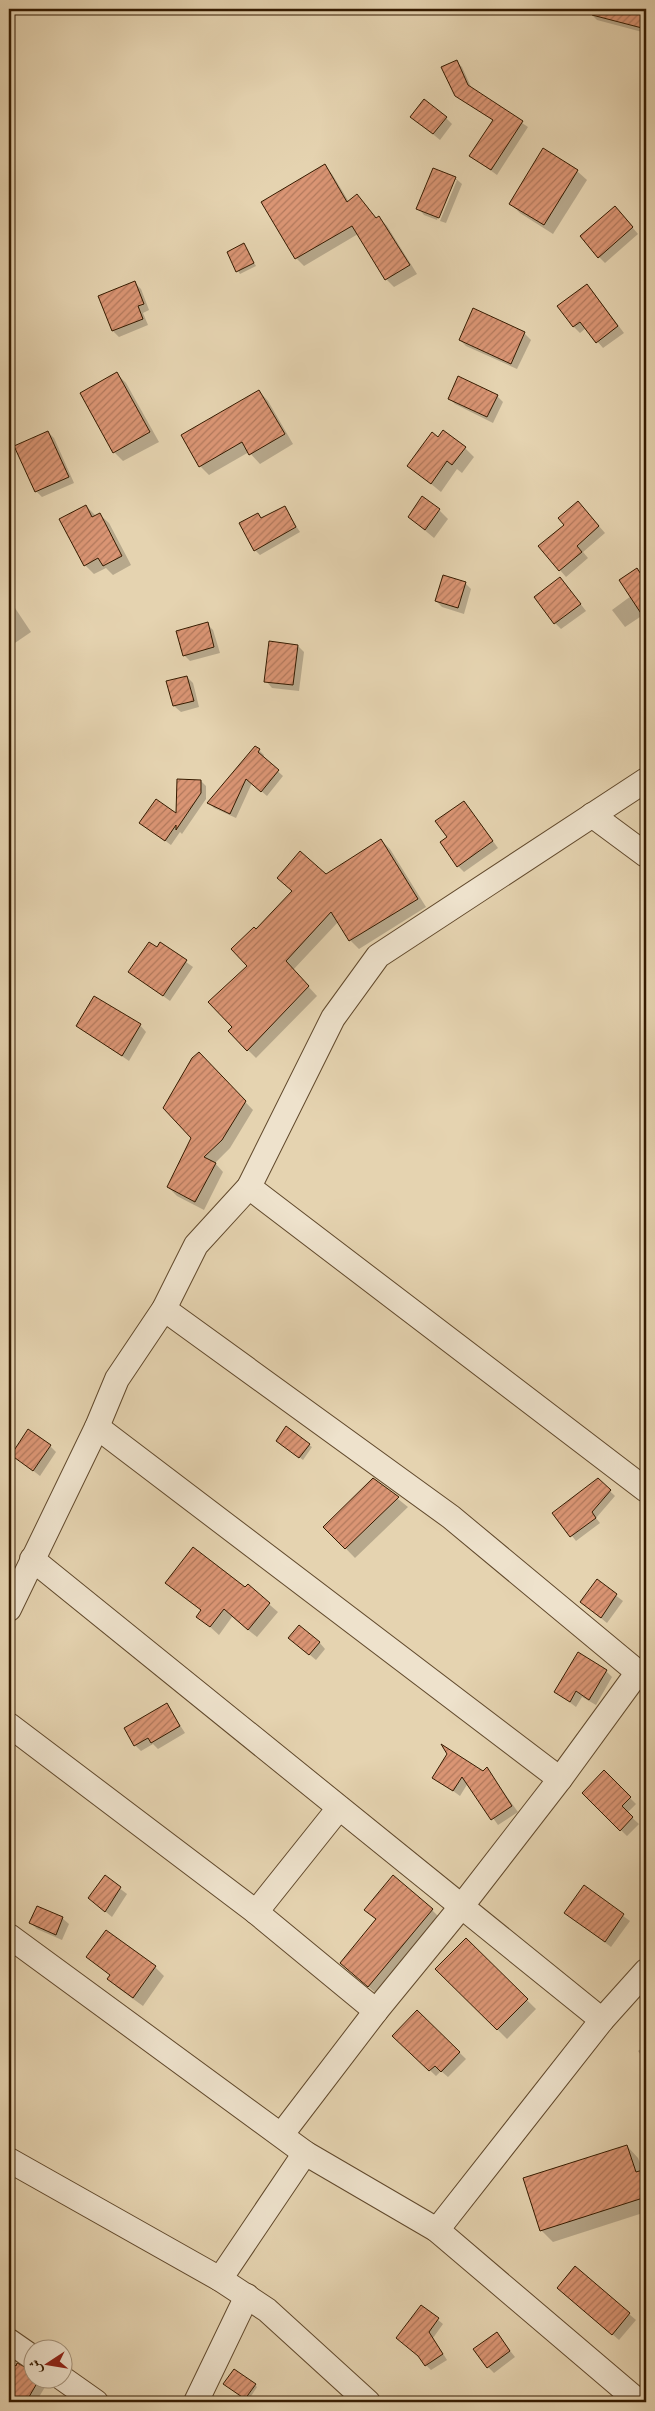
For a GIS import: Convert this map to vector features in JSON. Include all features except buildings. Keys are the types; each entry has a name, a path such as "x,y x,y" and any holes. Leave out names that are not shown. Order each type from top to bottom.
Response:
{"street":[{"path":"9,1609 97,1427 117,1379 164,1309 196,1245 249,1187 333,1018 378,956 646,780"},
{"path":"592,815 646,855"},
{"path":"249,1187 646,1490"},
{"path":"164,1309 261,1377 451,1518 642,1676 462,1906 376,2011 282,2134"},
{"path":"97,1427 560,1779"},
{"path":"32,1560 602,2020"},
{"path":"9,1725 256,1912 376,2011"},
{"path":"256,1912 339,1808"},
{"path":"9,1936 282,2134 305,2153 438,2230 639,2402"},
{"path":"438,2230 602,2020 646,1971"},
{"path":"220,2279 305,2153"},
{"path":"9,2160 220,2279 267,2310 368,2402"},
{"path":"196,2402 246,2296"},
{"path":"9,2341 22,2351"},
{"path":"72,2385 96,2402"}]}
